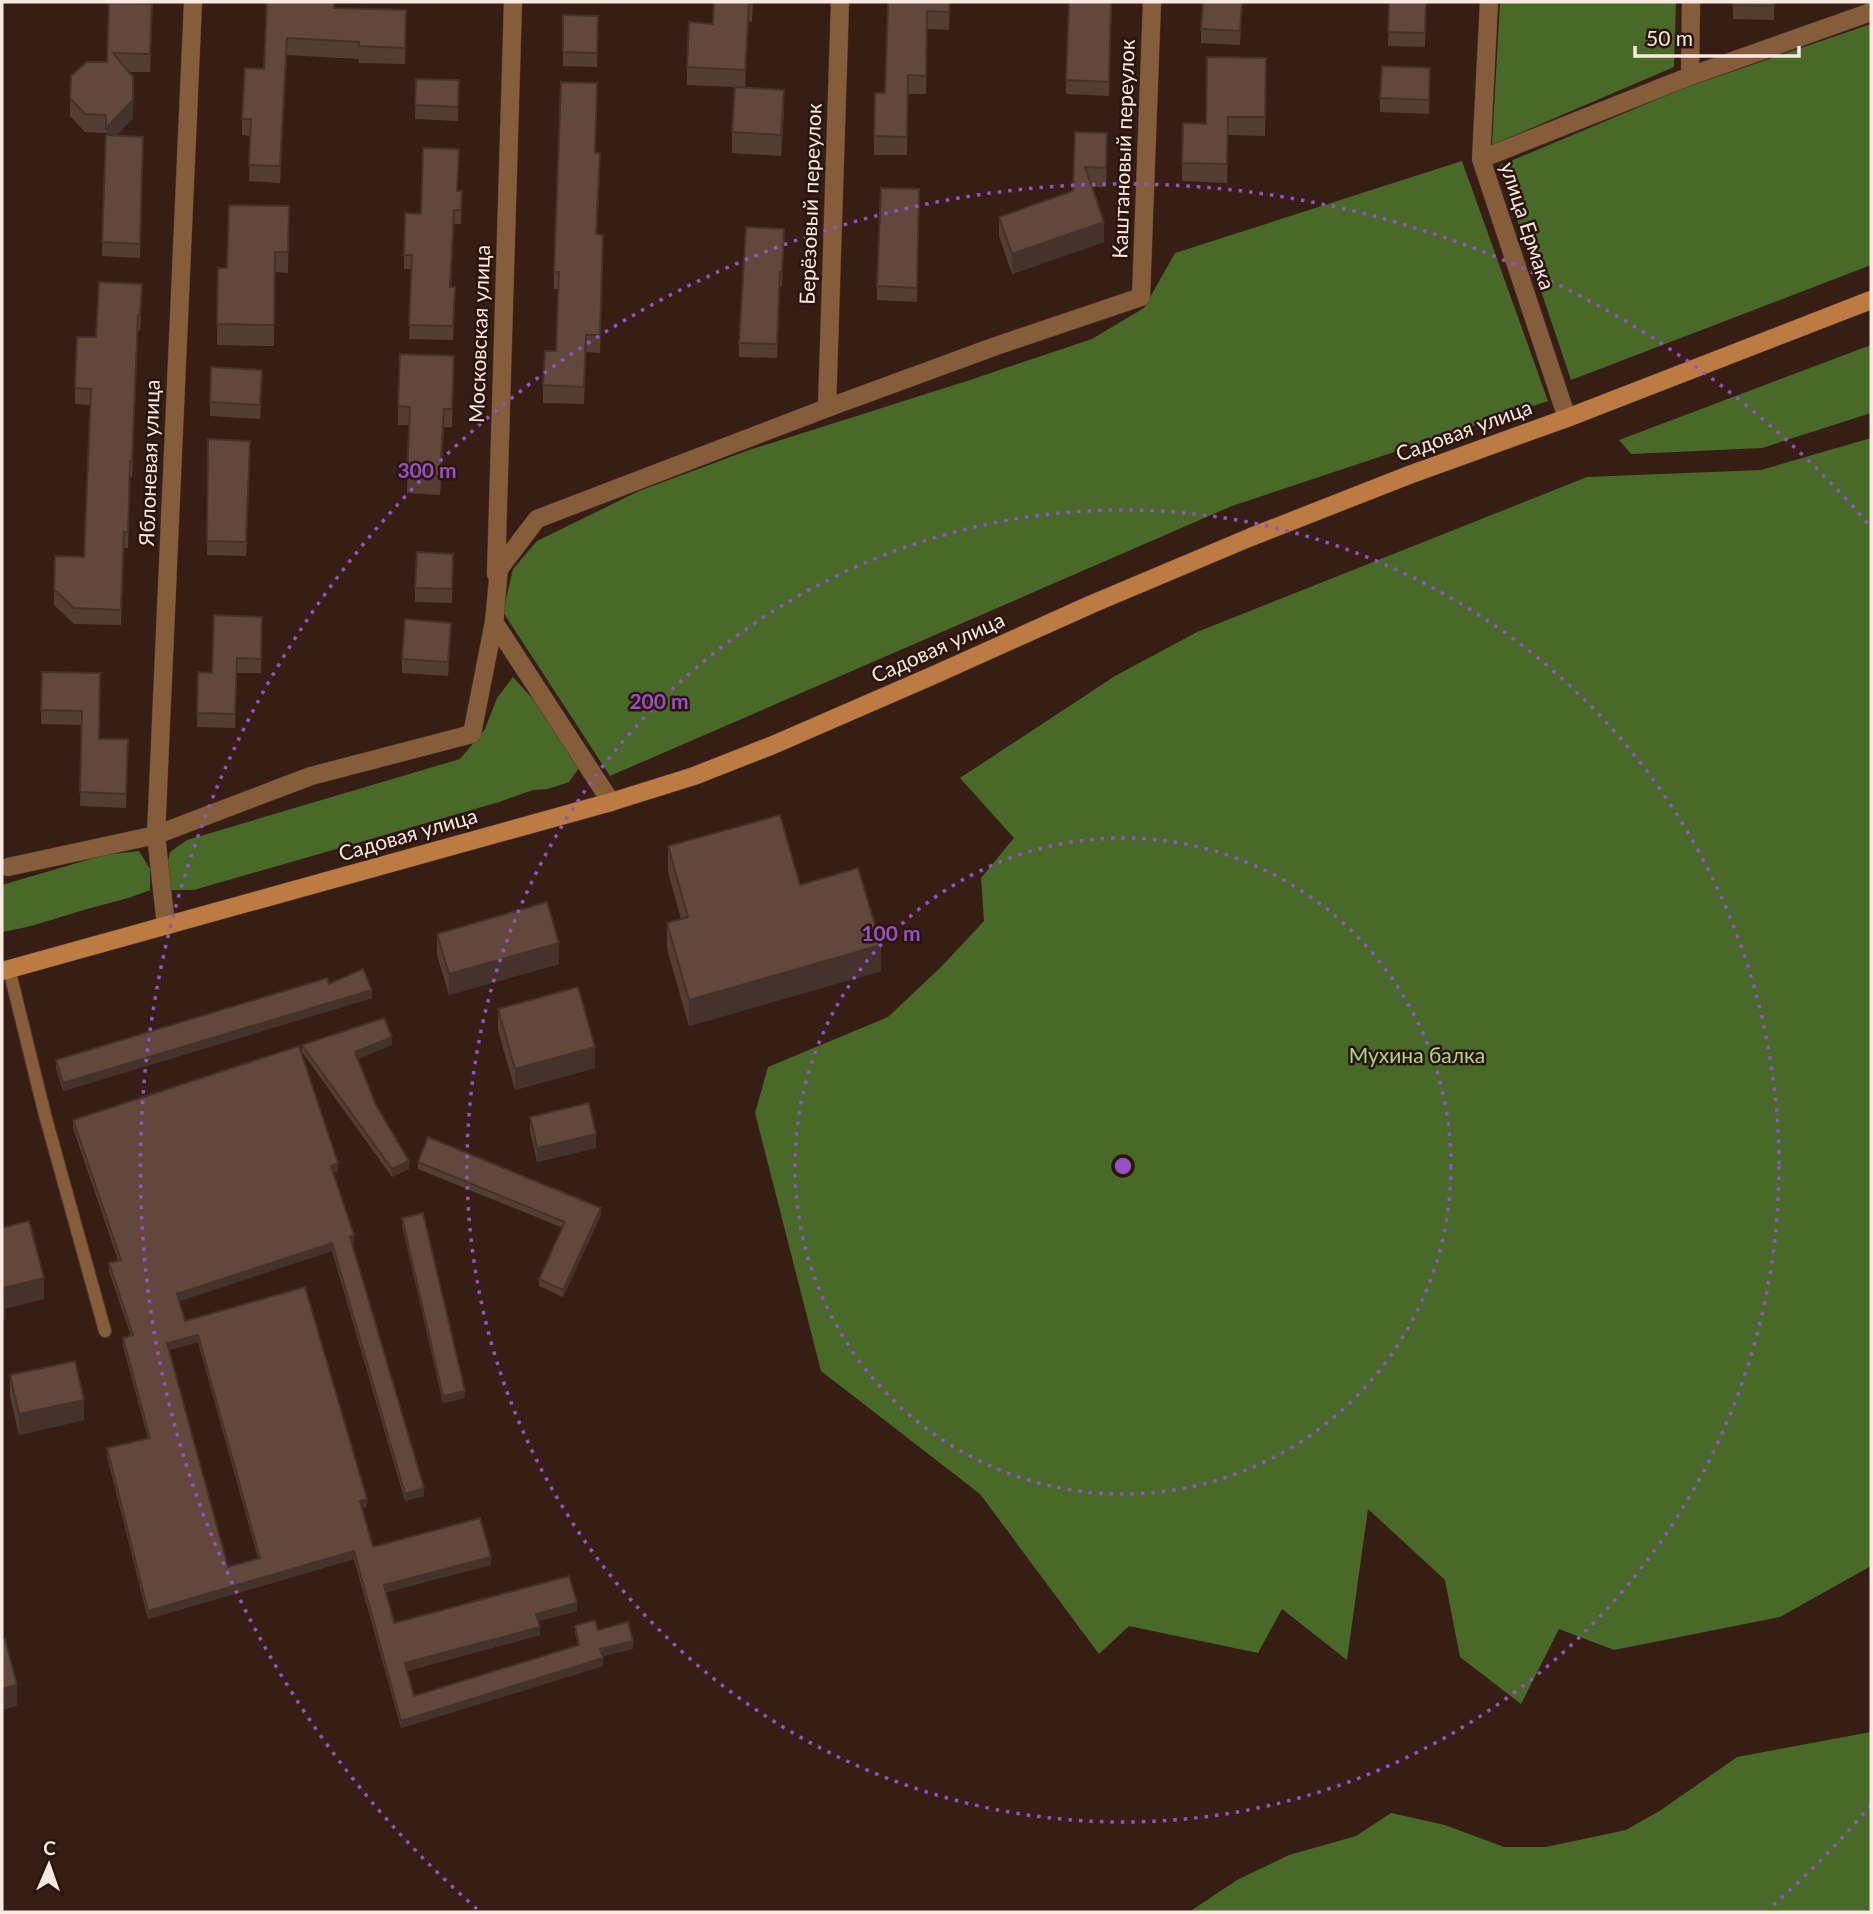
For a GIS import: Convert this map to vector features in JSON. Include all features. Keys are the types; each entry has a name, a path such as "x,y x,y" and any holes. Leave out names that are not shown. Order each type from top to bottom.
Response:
{"main road":[{"name":"Садовая улица","path":"5,970 611,802 694,776 774,745 1092,604 1251,537 1871,300"}],"street":[{"name":"Яблоневая улица","path":"166,926 156,835 192,2"},
{"name":"Московская улица","path":"495,622 513,2"},
{"name":"Берёзовый переулок","path":"827,408 841,2"},
{"name":"Каштановый переулок","path":"827,408 996,346 1141,297 1152,2"},
{"name":"улица Ермака","path":"1489,2 1481,159 1567,418"},
{"path":"1690,2 1690,76"},
{"path":"1481,159 1690,76 1871,12"},
{"path":"8,867 156,835 311,776 472,734 495,622 499,569 537,519 827,408"},
{"path":"495,622 611,802"}],"lane":[{"path":"5,970 104,1331"}],"green space":[{"path":"1500,2 1676,2 1674,67 1492,145"},
{"path":"1871,24 1871,265 1571,380 1499,166 1684,88"},
{"path":"1462,161 1548,401 1232,506 610,776 503,612 513,569 537,541 639,491 749,450 1092,339 1144,308 1175,253"},
{"path":"1871,345 1871,413 1762,448 1631,454 1619,440"},
{"name":"Мухина балка","path":"1871,438 1871,1566 1780,1617 1614,1650 1559,1629 1521,1704 1460,1657 1445,1580 1368,1509 1347,1660 1282,1609 1258,1653 1129,1626 1099,1654 980,1494 821,1371 755,1113 768,1067 888,1017 942,966 984,921 981,878 1014,838 960,778 1115,676 1197,632 1587,477 1761,470"},
{"path":"513,677 549,717 581,765 569,782 548,789 533,790 194,890 170,890 166,870 170,852 187,840 460,759 485,729 497,698"},
{"path":"139,851 150,869 150,890 2,932 2,885 104,855"},
{"path":"1871,1732 1871,1912 1189,1912 1237,1880 1289,1855 1356,1836 1391,1813 1445,1825 1504,1847 1546,1847 1626,1830 1661,1810 1737,1757"}],"building":[{"path":"267,2 334,2 334,8 406,10 405,48 287,38 280,166 249,165 251,119 242,119 245,68 264,69"},
{"path":"714,2 752,2 749,3 745,70 687,67 689,22 713,24"},
{"path":"888,2 950,2 949,12 927,11 926,76 908,75 907,137 874,136 875,93 885,93"},
{"path":"1069,2 1111,2 1109,82 1066,80"},
{"path":"1203,2 1242,2 1240,31 1201,29"},
{"path":"1389,2 1426,2 1425,33 1388,32"},
{"path":"1733,2 1774,2 1774,6 1733,5"},
{"path":"109,3 152,4 150,54 113,53 133,77 133,100 106,128 106,115 85,114 70,98 71,76 87,62 107,62"},
{"path":"563,15 598,16 597,53 563,52"},
{"path":"1207,57 1266,58 1265,117 1228,117 1227,164 1182,163 1183,123 1206,124"},
{"path":"1382,66 1430,68 1429,100 1380,98"},
{"path":"416,79 459,80 458,107 415,105"},
{"path":"561,82 597,83 595,153 600,153 596,234 603,235 600,335 586,335 584,387 543,385 545,351 556,351 559,272 554,272"},
{"path":"735,87 784,90 781,135 732,132"},
{"path":"1075,132 1107,133 1106,168 1085,167 1104,222 1012,254 999,217 1073,191"},
{"path":"106,135 143,137 140,244 102,242"},
{"path":"423,148 459,149 457,191 462,191 461,210 454,210 450,287 455,287 453,326 409,325 412,255 404,255 405,213 421,214"},
{"path":"881,188 919,189 917,288 877,286"},
{"path":"229,205 289,206 288,252 275,252 274,325 217,324 218,268 227,268"},
{"path":"746,227 784,229 777,344 739,343"},
{"path":"99,282 142,284 121,610 74,608 54,589 55,556 84,557 91,389 75,388 77,337 96,337"},
{"path":"400,354 454,356 452,409 444,409 440,476 407,475 410,407 398,406"},
{"path":"211,367 262,370 260,405 210,402"},
{"path":"208,439 250,441 246,542 207,541"},
{"path":"417,552 453,554 452,589 415,588"},
{"path":"214,615 262,617 261,659 237,658 235,714 197,713 198,672 212,673"},
{"path":"405,619 451,623 448,662 402,659"},
{"path":"42,672 100,673 99,739 128,739 126,794 80,792 82,711 41,710"},
{"path":"780,815 800,885 858,868 881,945 689,1000 667,923 688,917 668,846"},
{"path":"547,902 559,943 449,974 437,934"},
{"path":"363,969 372,990 63,1083 56,1060 327,978 329,984"},
{"path":"578,987 595,1047 515,1069 498,1009"},
{"path":"384,1018 392,1037 355,1052 376,1105 409,1161 392,1169 302,1045"},
{"path":"299,1046 338,1163 331,1166 354,1235 350,1237 424,1488 405,1494 332,1243 177,1294 185,1321 305,1287 367,1499 360,1501 373,1547 480,1518 491,1557 384,1585 394,1623 569,1576 577,1603 536,1614 540,1627 405,1663 414,1696 579,1645 575,1626 595,1620 598,1630 628,1622 633,1641 600,1649 603,1658 401,1721 354,1551 148,1611 107,1448 150,1438 123,1338 133,1335 109,1263 121,1260 73,1120","holes":["198,1335 260,1558 228,1567 167,1343"]},
{"path":"589,1103 596,1134 537,1148 530,1117"},
{"path":"428,1137 601,1208 563,1290 539,1279 565,1222 418,1162"},
{"path":"423,1213 465,1391 443,1396 402,1218"},
{"path":"29,1221 44,1278 3,1288 5,1299 2,1300 2,1228"},
{"path":"75,1361 84,1400 19,1414 10,1375"},
{"path":"2,1639 5,1639 17,1685 2,1689"}]}
